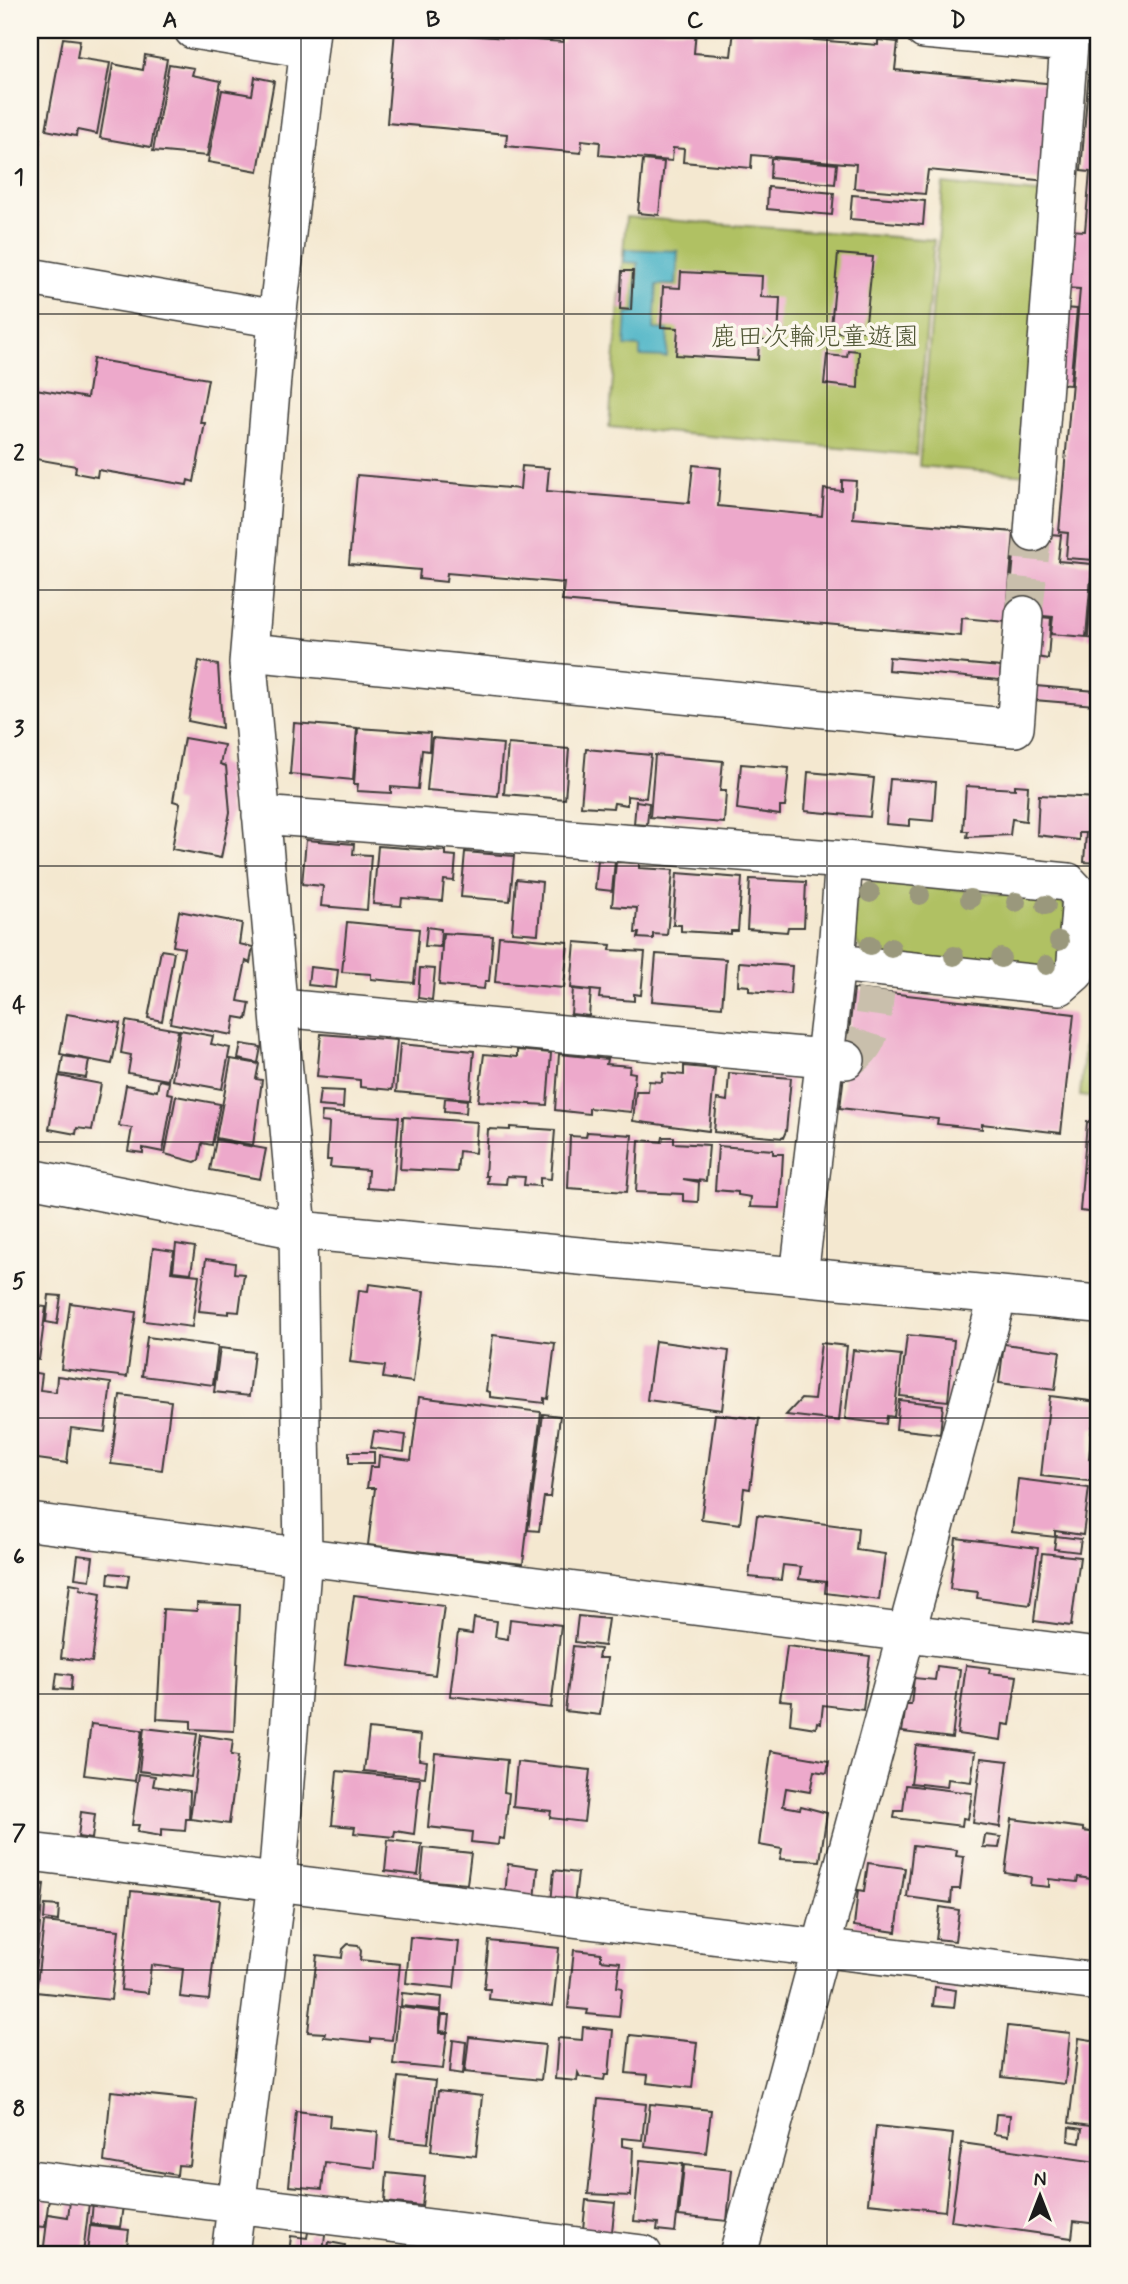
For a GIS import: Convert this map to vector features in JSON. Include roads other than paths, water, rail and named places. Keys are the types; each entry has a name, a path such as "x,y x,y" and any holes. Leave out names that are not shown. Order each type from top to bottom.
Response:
{"street":[{"path":"193,30 310,39 277,319 249,652 298,1230 303,1556 277,1882 230,2254"},
{"path":"924,30 1069,43 1032,533"},
{"path":"30,277 277,319"},
{"path":"249,652 1015,729 1024,615"},
{"path":"261,815 844,860 1068,882 1081,896 1075,974 1060,986 877,979 836,963"},
{"path":"799,1276 834,1059 836,963 844,860"},
{"path":"281,1008 834,1059"},
{"path":"30,1178 298,1230 1098,1304"},
{"path":"738,2254 998,1295"},
{"path":"30,1522 1098,1657"},
{"path":"30,1852 1098,1982"},
{"path":"30,2179 643,2254"}],"water":[{"path":"625,249 678,251 676,285 657,285 654,329 668,330 667,357 640,356 640,347 625,346 627,313 635,312 638,263 624,262"}],"tunnel":[{"path":"1024,615 1033,533"},
{"path":"846,1060 867,1040 876,991"}],"park label":[{"name":"鹿田次輪児童遊園","path":"815,338"}]}
